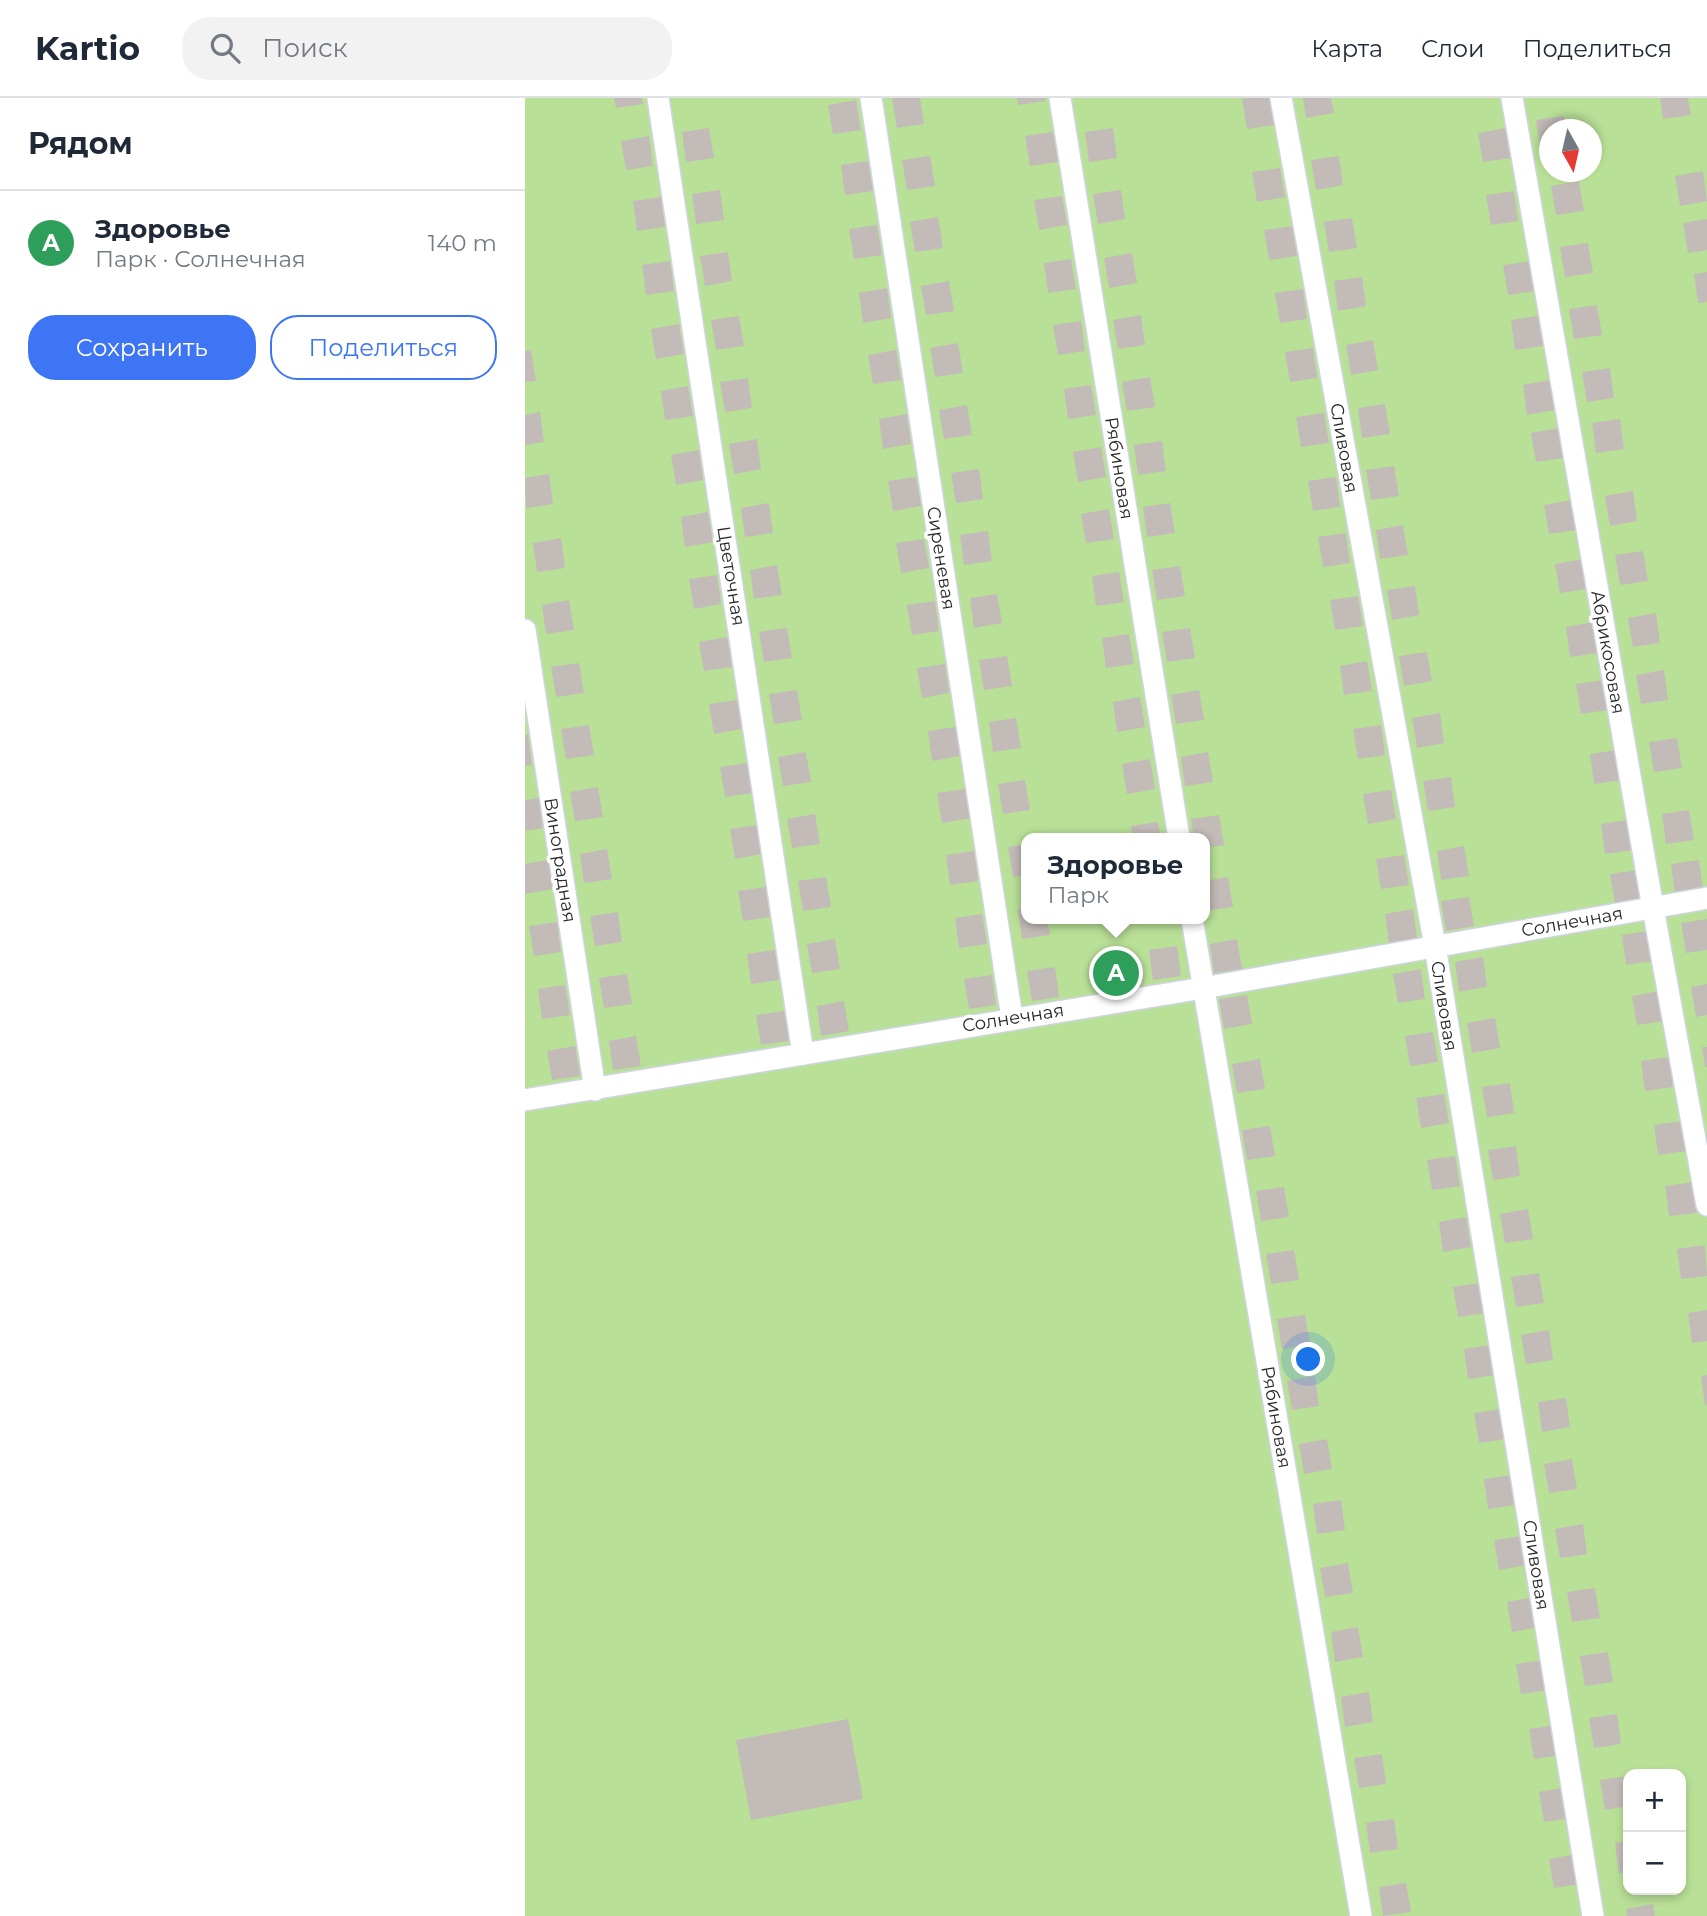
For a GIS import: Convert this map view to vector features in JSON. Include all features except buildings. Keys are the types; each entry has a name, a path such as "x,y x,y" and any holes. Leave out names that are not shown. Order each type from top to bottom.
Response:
{"street":[{"name":"Цветочная","path":"658,98 803,1054"},
{"name":"Сиреневая","path":"871,98 1012,1018"},
{"name":"Рябиновая","path":"1060,98 1178,833"},
{"name":"Сливовая","path":"1281,98 1435,946 1593,1916"},
{"name":"Абрикосовая","path":"1512,98 1707,1205"},
{"name":"Виноградная","path":"525,630 595,1090"},
{"name":"Солнечная","path":"525,1100 1203,988 1707,898"},
{"name":"Рябиновая","path":"1193,924 1361,1916"}],"green space":[{"path":"525,98 1707,98 1707,1916 525,1916"}],"place":[{"name":"Здоровье","path":"1116,973"}]}
